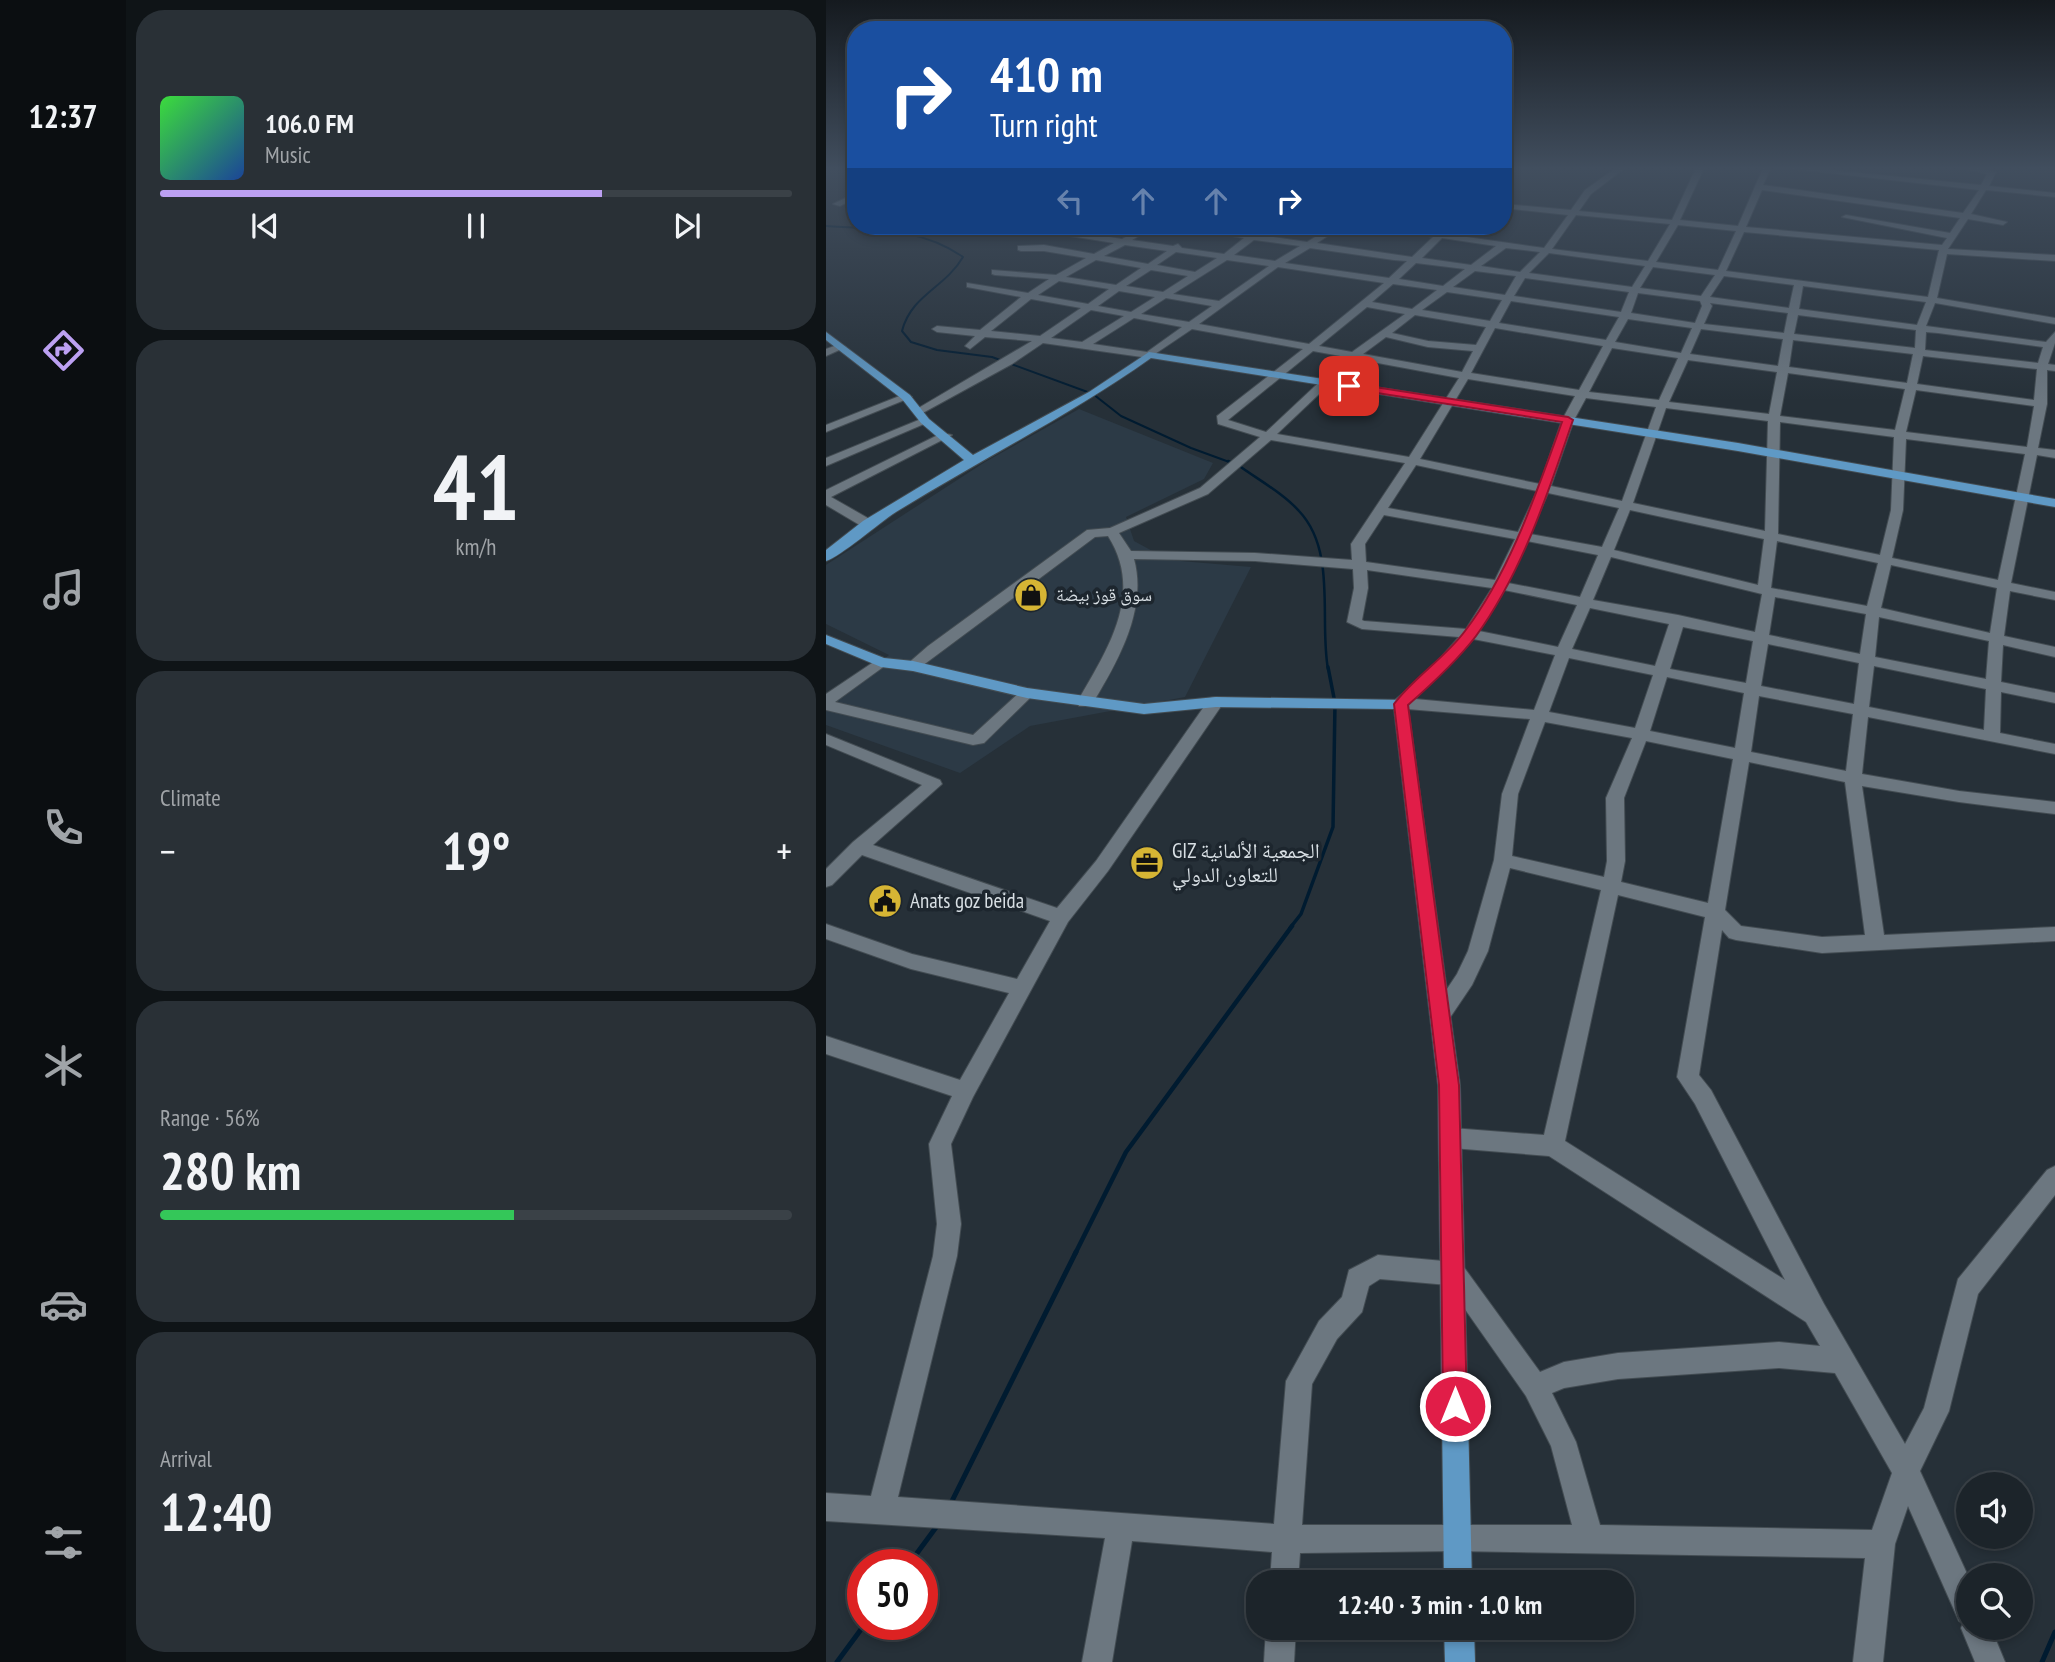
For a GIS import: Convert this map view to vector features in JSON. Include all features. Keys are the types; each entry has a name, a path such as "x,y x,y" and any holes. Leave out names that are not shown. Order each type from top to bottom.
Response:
{"main road":[{"path":"826,335 906,397 922,417 972,460"},
{"path":"826,557 868,524 972,460 1093,394 1149,355 1652,433 2055,503"},
{"path":"826,639 881,662 913,666 1027,692 1144,709 1216,702 1401,704 1449,1085 1457,1570"},
{"path":"1459,1640 1460,1662"}],"street":[{"path":"970,346 982,332 1057,278 1117,246"},
{"path":"1160,246 1698,326 2049,368"},
{"path":"826,462 922,417 1003,366 1178,246"},
{"path":"1086,344 1241,246"},
{"path":"937,329 1086,344 1149,355 1305,246"},
{"path":"1310,246 1548,280 1921,327 2051,340 2049,368 2020,496 1996,639 1992,736"},
{"path":"1430,246 1314,348 1221,419 1228,425 1268,436 1414,461 2055,596"},
{"path":"913,666 1092,533 1112,532 1204,491 1247,457 1323,382 1354,356 1503,246"},
{"path":"1508,246 1799,281 2055,321"},
{"path":"1550,246 1521,276 1452,401 1358,544 1360,588 1354,622 1362,625 1470,634 2055,749"},
{"path":"1401,704 1433,675 1470,634 1500,585 1544,489 1568,420 1625,315 1635,289 1662,246"},
{"path":"1703,299 1722,271 1732,246"},
{"path":"1912,246 2055,258"},
{"path":"1875,943 1853,778 1873,611 1897,510 1900,433 1918,354 1921,327 1933,300 1946,246"},
{"path":"1021,248 1044,248 1197,275"},
{"path":"995,272 1057,278 1219,304"},
{"path":"1548,280 1556,289"},
{"path":"1799,281 1791,338 1774,418 1771,537 1762,638 1751,690 1743,755 1688,1077 1703,1097 1815,1313 1906,1471 1956,1582"},
{"path":"970,285 1431,370 1583,394 2055,454"},
{"path":"1564,298 1571,307"},
{"path":"1440,1016 1465,979 1478,951 1503,860 1510,794 1563,653 1626,506 1662,405 1707,306 1703,299"},
{"path":"1364,304 1608,345 2041,404"},
{"path":"1384,334 1428,344 1479,348"},
{"path":"1428,344 1431,370"},
{"path":"826,353 841,348"},
{"path":"826,429 906,397"},
{"path":"868,524 826,497 946,435"},
{"path":"1379,510 1606,552 1767,591 1873,611 2055,652"},
{"path":"1085,702 1125,628 1131,587 1128,555 1112,532"},
{"path":"1128,555 1255,557 1440,574 1678,619 2055,698"},
{"path":"1553,1146 1616,861 1615,798 1641,734 1678,619"},
{"path":"826,703 881,662"},
{"path":"826,703 973,740 978,739 1027,692"},
{"path":"881,1510 945,1256 949,1224 940,1144 965,1091 1062,917 1102,866 1216,702"},
{"path":"1401,704 1454,704 1540,714 1962,799 2055,808"},
{"path":"826,739 934,784 859,847 826,880"},
{"path":"859,847 1062,917"},
{"path":"1503,860 1717,913 1736,933 1822,945 2054,940"},
{"path":"826,931 911,961 1021,988"},
{"path":"826,1045 965,1091"},
{"path":"1452,1138 1553,1146 1815,1313"},
{"path":"1868,1662 1881,1544 1906,1471 1936,1411 1967,1288 2055,1177"},
{"path":"1285,1570 1299,1381 1328,1330 1353,1303 1359,1279 1378,1267 1454,1274 1535,1387 1563,1442 1590,1539"},
{"path":"1535,1387 1564,1375 1618,1366 1721,1361 1779,1354 1843,1361"},
{"path":"826,1507 1287,1539 1456,1537 1881,1544"},
{"path":"1097,1662 1121,1526"},
{"path":"1279,1662 1280,1640"},
{"path":"1981,1640 1990,1662"}],"shaded area":[{"name":"سوق قوز بيضة","path":"1079,409 1213,463 1204,479 1126,517 1134,541 1169,560 1251,567 1185,697 1030,726 960,773 826,725 826,708 889,655 826,624 826,565 985,462"}],"waterway":[{"path":"944,246 963,257 956,268 921,300 906,319 902,331 911,342 937,350 992,357 1093,394 1121,416 1191,448 1232,463"},
{"path":"1228,461 1270,486 1299,511 1311,527 1323,566 1328,669"},
{"path":"1290,928 1301,914 1333,827 1335,703 1328,667"},
{"path":"1076,1252 1126,1152 1292,926"},
{"path":"950,1505 1076,1252"},
{"path":"920,1549 937,1526"},
{"path":"2042,1662 2055,1632"},
{"path":"837,1662 853,1640"}],"place":[{"name":"سوق قوز بيضة","path":"1031,595"},
{"name":"GIZ الجمعية الألمانية للتعاون الدولي","path":"1147,863"},
{"name":"Anats goz beida","path":"885,901"}],"route":[{"path":"1349,386 1568,420 1544,489 1500,585 1470,634 1433,675 1401,704 1449,1085 1455,1406"}]}
